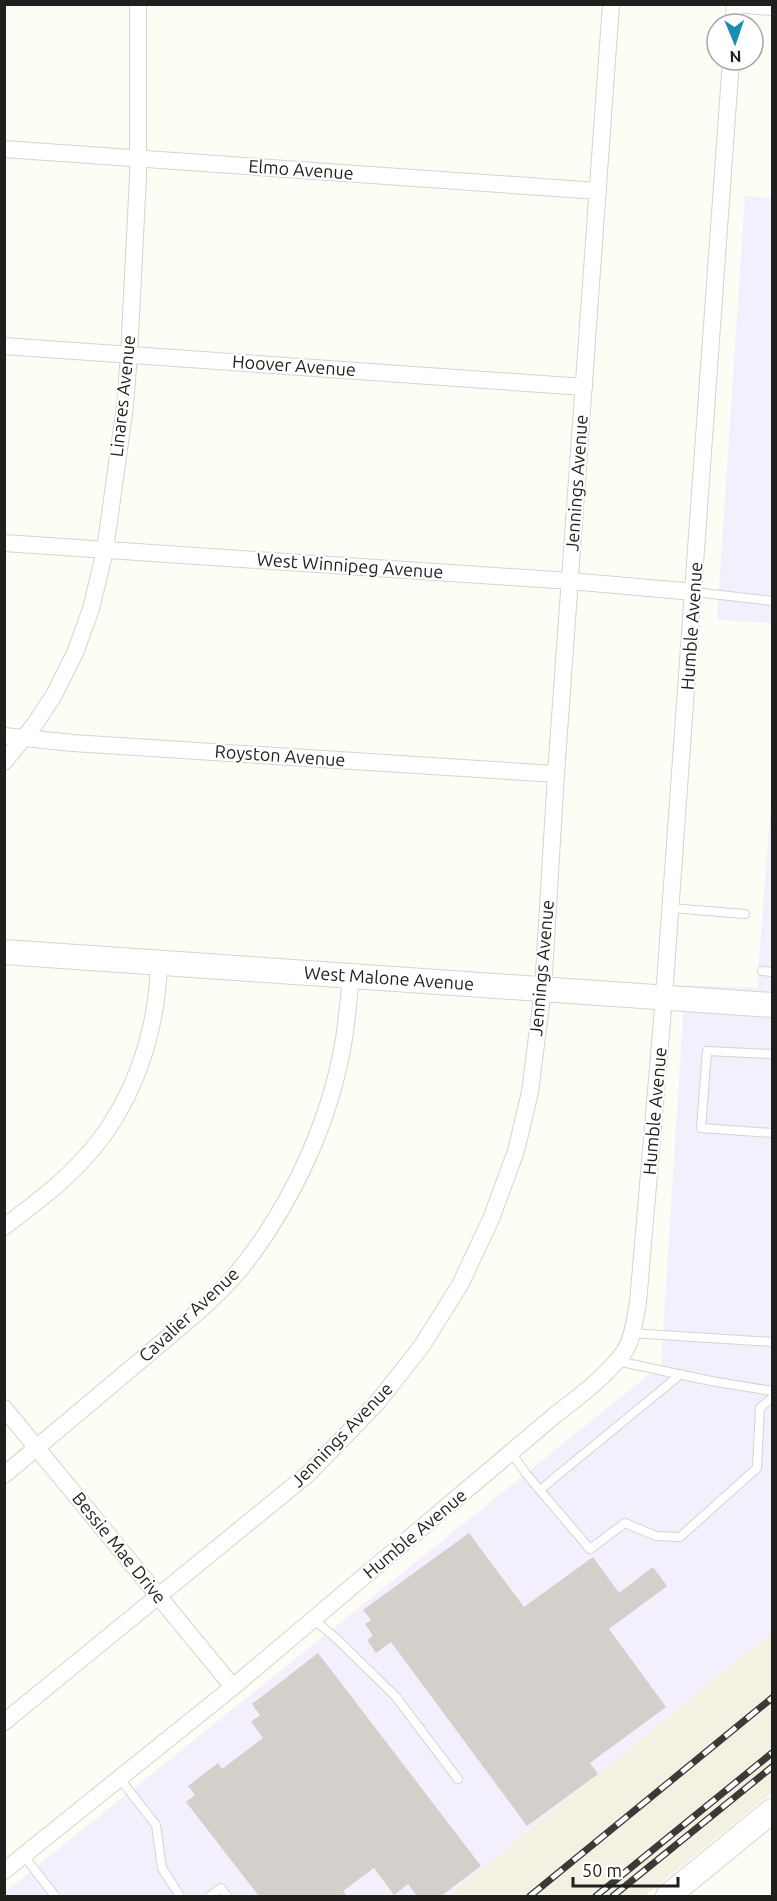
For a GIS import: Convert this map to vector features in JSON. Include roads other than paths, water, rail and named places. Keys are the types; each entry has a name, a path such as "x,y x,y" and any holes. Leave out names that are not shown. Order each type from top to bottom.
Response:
{"street":[{"name":"Linares Avenue","path":"4,762 54,695 75,653 91,609 105,550 125,406 129,355 137,158 138,4"},
{"name":"Jennings Avenue","path":"4,1722 308,1474 376,1404 427,1338 460,1285 491,1219 516,1151 530,1092 543,988 611,4"},
{"path":"734,4 772,7"},
{"name":"Humble Avenue","path":"4,1871 233,1687 597,1382 625,1351 639,1303 694,592 730,72"},
{"name":"Elmo Avenue","path":"4,149 598,191"},
{"name":"Hoover Avenue","path":"4,346 584,387"},
{"name":"West Winnipeg Avenue","path":"4,543 570,581 694,592"},
{"name":"Royston Avenue","path":"4,736 556,774"},
{"name":"West Malone Avenue","path":"4,952 772,1005"},
{"path":"4,1227 83,1160 119,1110 145,1053 153,1022 159,963"},
{"name":"Cavalier Avenue","path":"4,1475 205,1305 245,1263 269,1229 296,1181 317,1136 333,1089 344,1040 351,976"},
{"name":"Bessie Mae Drive","path":"4,1408 233,1687"},
{"path":"668,1896 771,1814"}],"lane":[{"path":"694,592 772,601"},
{"path":"670,908 745,914"},
{"path":"762,971 772,972"},
{"path":"772,1054 707,1051 701,1128 772,1133"},
{"path":"631,1333 772,1342"},
{"path":"616,1360 772,1390"},
{"path":"541,1490 681,1374"},
{"path":"511,1452 527,1475 590,1549 625,1523 656,1536 680,1537 758,1468 760,1408 772,1398"},
{"path":"313,1619 338,1640 396,1697 459,1779"},
{"path":"120,1779 156,1825 162,1868 180,1896"},
{"path":"24,1856 55,1896"},
{"path":"210,1896 221,1888 227,1896"}],"railway":[{"path":"530,1896 772,1698"},
{"path":"596,1896 772,1753"},
{"path":"613,1896 772,1767"}]}
